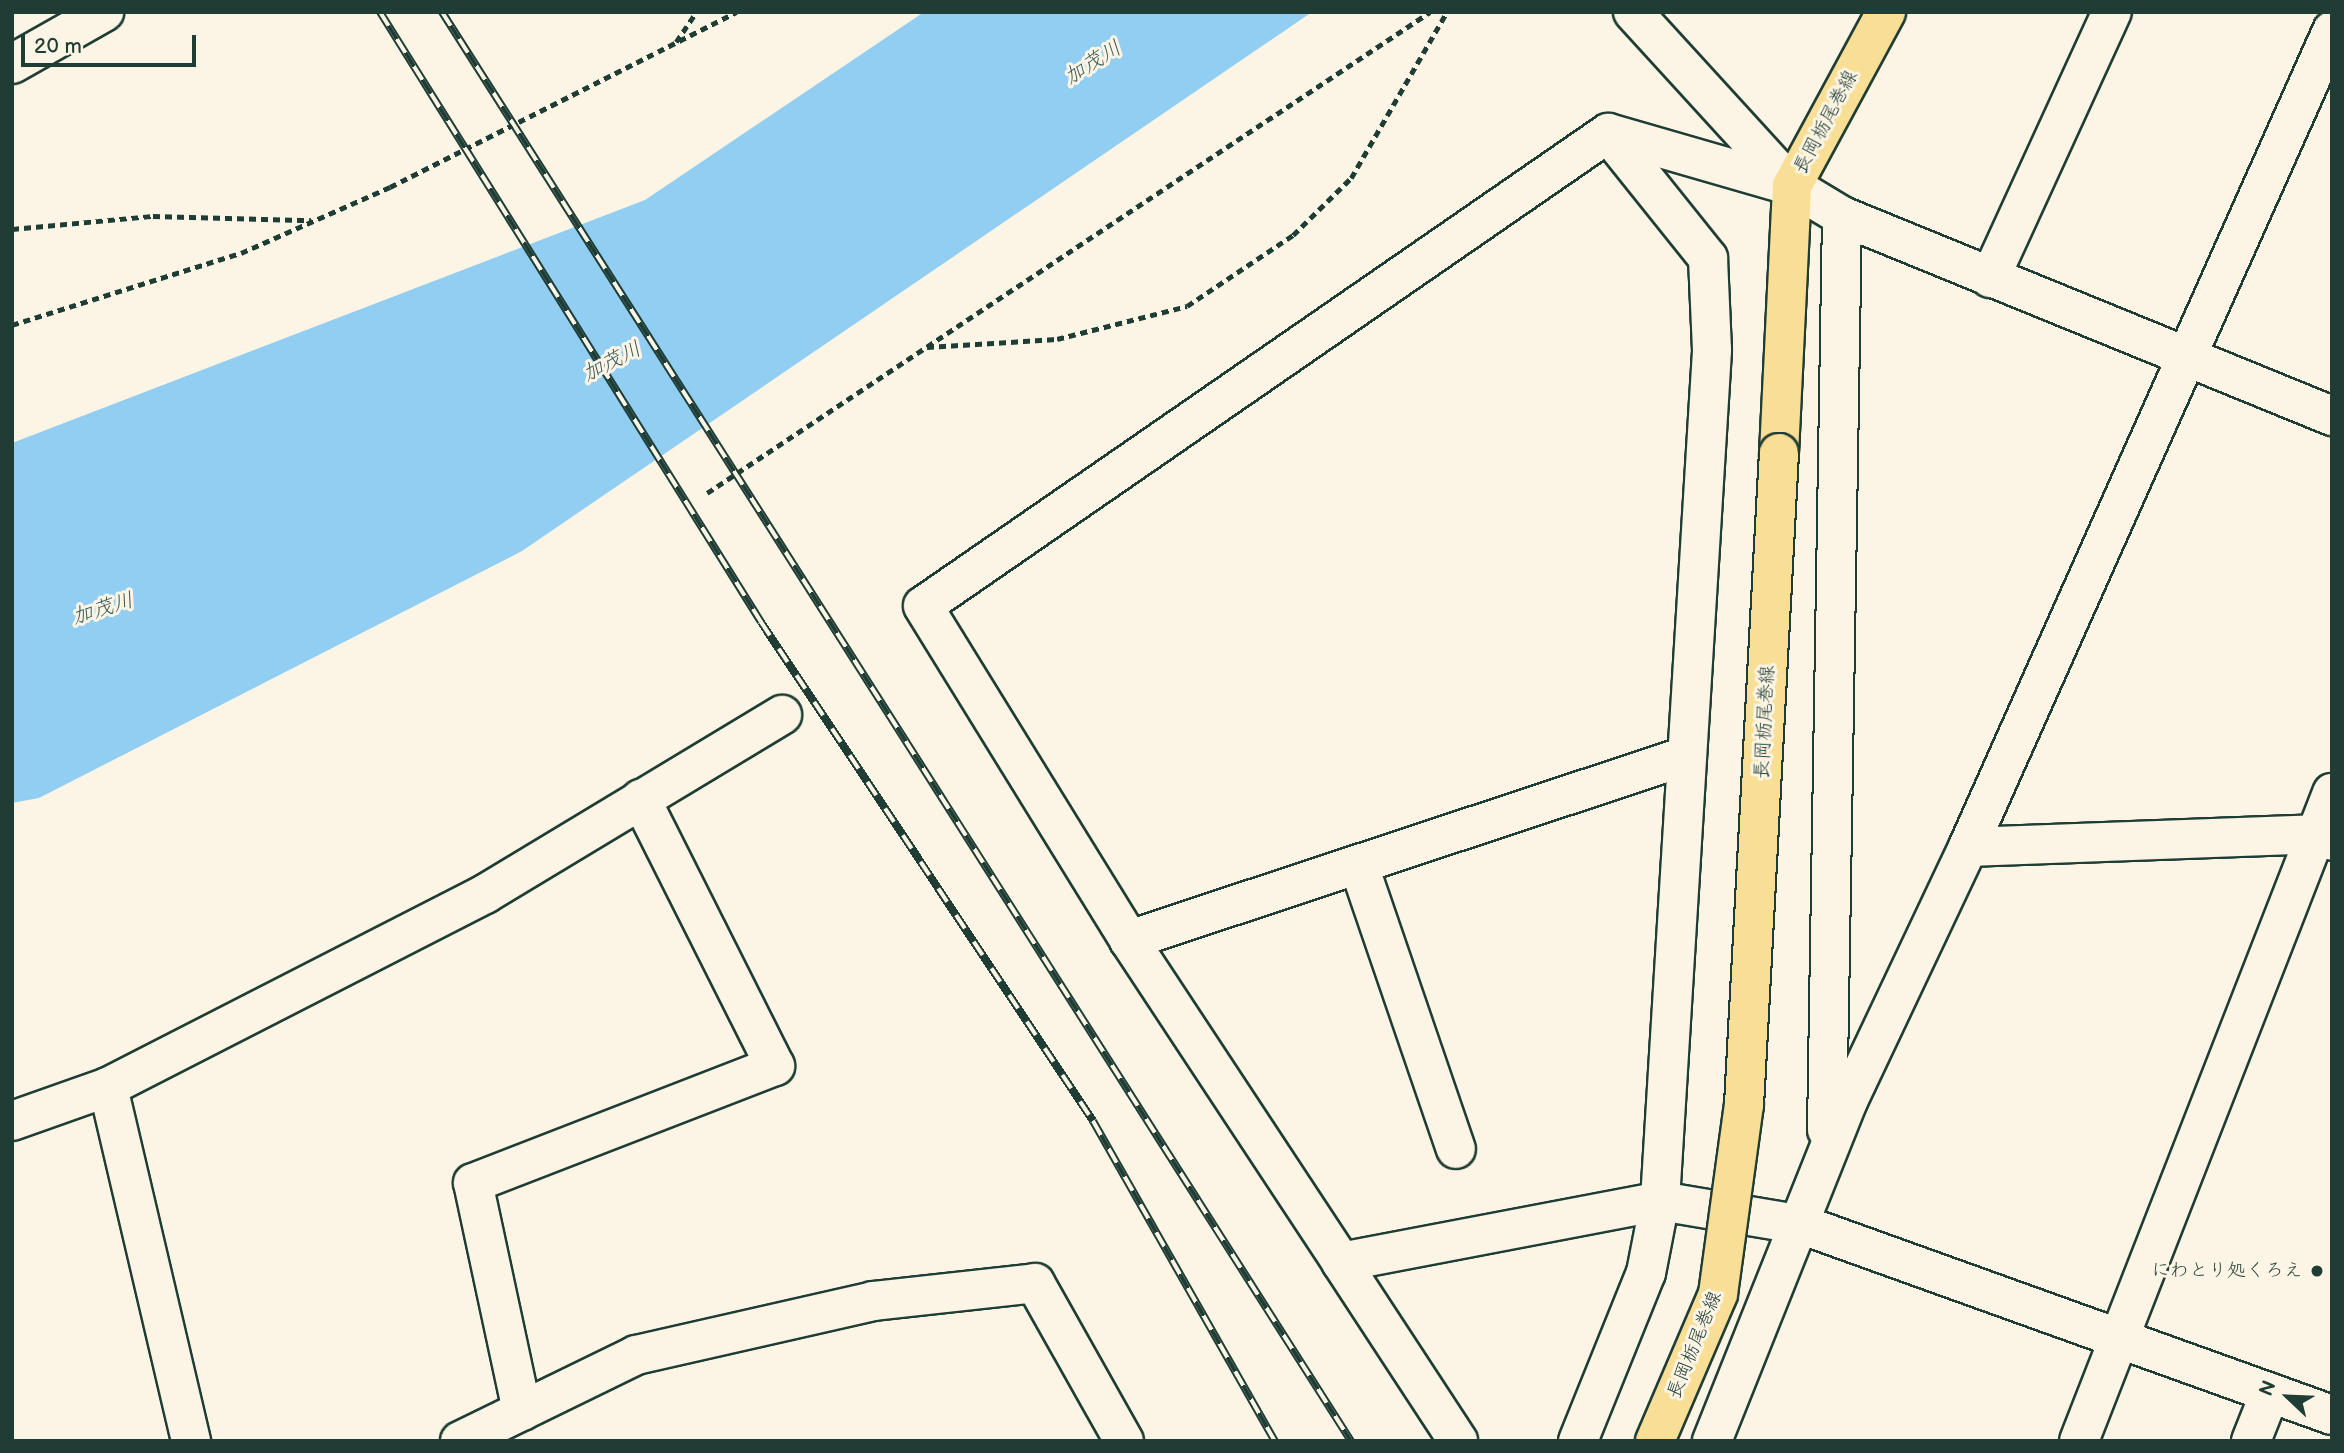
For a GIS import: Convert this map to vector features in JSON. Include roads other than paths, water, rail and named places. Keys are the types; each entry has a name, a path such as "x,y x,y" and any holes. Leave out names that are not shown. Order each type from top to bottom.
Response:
{"main road":[{"name":"長岡栃尾巻線","path":"1655,1441 1717,1294 1744,1105 1792,187 1886,12"}],"street":[{"path":"12,64 104,12"},
{"path":"1633,12 1792,187"},
{"path":"1990,278 2112,12"},
{"path":"1712,1441 1802,1225 1827,1153 1968,847 2332,31"},
{"path":"1608,133 1792,187 1842,216 2332,416"},
{"path":"1578,1441 1646,1273 1660,1201 1683,757 1712,350 1708,258 1608,133"},
{"path":"1458,1441 1129,940 923,606 1608,133"},
{"path":"1827,1153 1837,842 1842,216"},
{"path":"12,1121 108,1087 485,894 782,715"},
{"path":"1129,940 1360,866 1683,757"},
{"path":"2079,1441 2323,838 2332,793"},
{"path":"522,1411 473,1183 775,1066 641,799"},
{"path":"1968,847 2323,838"},
{"path":"1360,866 1456,1149"},
{"path":"108,1087 191,1441"},
{"path":"1341,1262 1660,1201 1802,1225 2332,1415"},
{"path":"460,1441 636,1355 727,1332 873,1301 1035,1283 1124,1441"},
{"path":"2251,1441 2270,1393"}],"water":[{"name":"加茂川","path":"924,12 1312,12 522,551 39,798 12,803 12,443 645,200"}],"railway":[{"path":"380,12 761,622 1093,1121 1275,1441"},
{"path":"442,12 1351,1441"}],"place":[{"name":"にわとり処くろえ","path":"2317,1271"}]}
